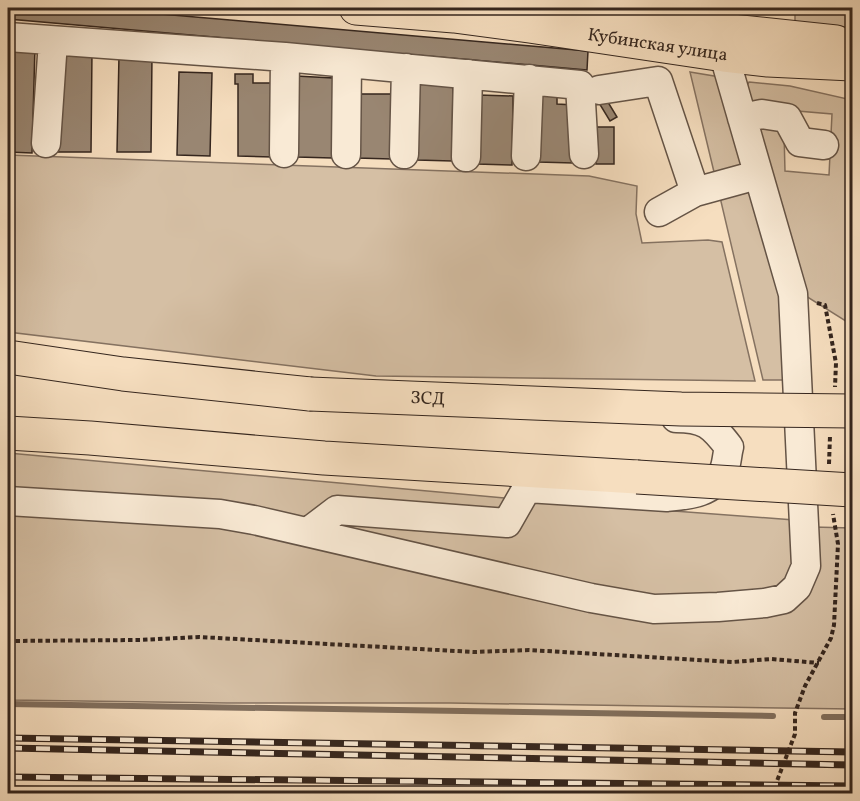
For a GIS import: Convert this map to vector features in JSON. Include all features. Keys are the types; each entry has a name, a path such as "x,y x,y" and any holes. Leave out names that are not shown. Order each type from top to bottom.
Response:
{"main road":[{"name":"Кубинская улица","path":"356,8 454,16 529,26 722,31 768,60 852,64"},
{"name":"Кубинская улица","path":"569,8 722,31 852,43"},
{"name":"ЗСД","path":"8,357 123,374 310,394 681,409 852,411"},
{"path":"13,435 90,438 324,458 852,490"}],"lane":[{"path":"8,501 220,514 308,532 591,598 654,609 765,603 784,599 797,587 806,566 793,294 757,175 722,31"},
{"path":"8,37 285,57 580,85 584,154"},
{"path":"46,143 53,41"},
{"path":"284,153 285,57"},
{"path":"346,154 347,63"},
{"path":"404,154 406,68"},
{"path":"466,157 468,74"},
{"path":"526,156 529,79"},
{"path":"599,90 658,81 695,192"},
{"path":"742,118 762,114 787,118 800,142 824,145"},
{"path":"659,212 695,192 757,175"},
{"path":"308,532 337,510 507,523 527,488 668,497 690,495 714,486 724,470 729,447 710,424 693,418 578,415"}],"path":[{"path":"8,641 199,637 474,652 529,650 733,662 771,659 819,663"}],"shaded area":[{"path":"795,10 852,12 852,27 795,25"},
{"path":"690,72 720,77 744,162 739,171 719,176 714,172"},
{"path":"749,82 790,86 852,100 852,325 801,293 756,125 767,123 784,133 785,171 829,175 832,114 750,107 746,87"},
{"path":"8,155 589,176 637,186 636,214 642,243 708,240 722,242 755,381 376,376 8,332"},
{"path":"744,187 751,193 776,278 783,314 786,380 763,380 719,193"},
{"path":"8,453 515,499 503,517 307,523 8,491"},
{"path":"527,500 794,520 793,573 778,590 659,600 323,528 337,516 509,529"},
{"path":"8,511 186,522 769,614 813,527 852,528 852,709 8,700"}],"building":[{"path":"8,8 91,8 588,51 587,70 8,19"},
{"path":"8,45 35,46 32,153 8,152"},
{"path":"58,50 92,51 91,152 56,152"},
{"path":"119,55 152,55 151,152 117,152"},
{"path":"179,72 212,73 210,156 177,155"},
{"path":"235,74 253,74 253,83 272,83 272,157 238,156 238,84 235,84"},
{"path":"296,76 333,78 332,158 297,157"},
{"path":"419,82 453,82 452,161 417,160"},
{"path":"358,94 392,94 391,159 357,158"},
{"path":"603,94 617,117 610,121 596,98"},
{"path":"479,95 513,96 512,165 477,164"},
{"path":"540,95 557,95 557,104 574,105 573,163 538,162"},
{"path":"596,127 614,127 614,164 596,164"}],"waterway":[{"path":"8,704 773,716"},
{"path":"824,717 852,717"}],"railway":[{"path":"8,738 852,752"},
{"path":"8,748 852,765"},
{"path":"8,777 852,786"},
{"path":"8,789 369,794"}]}
